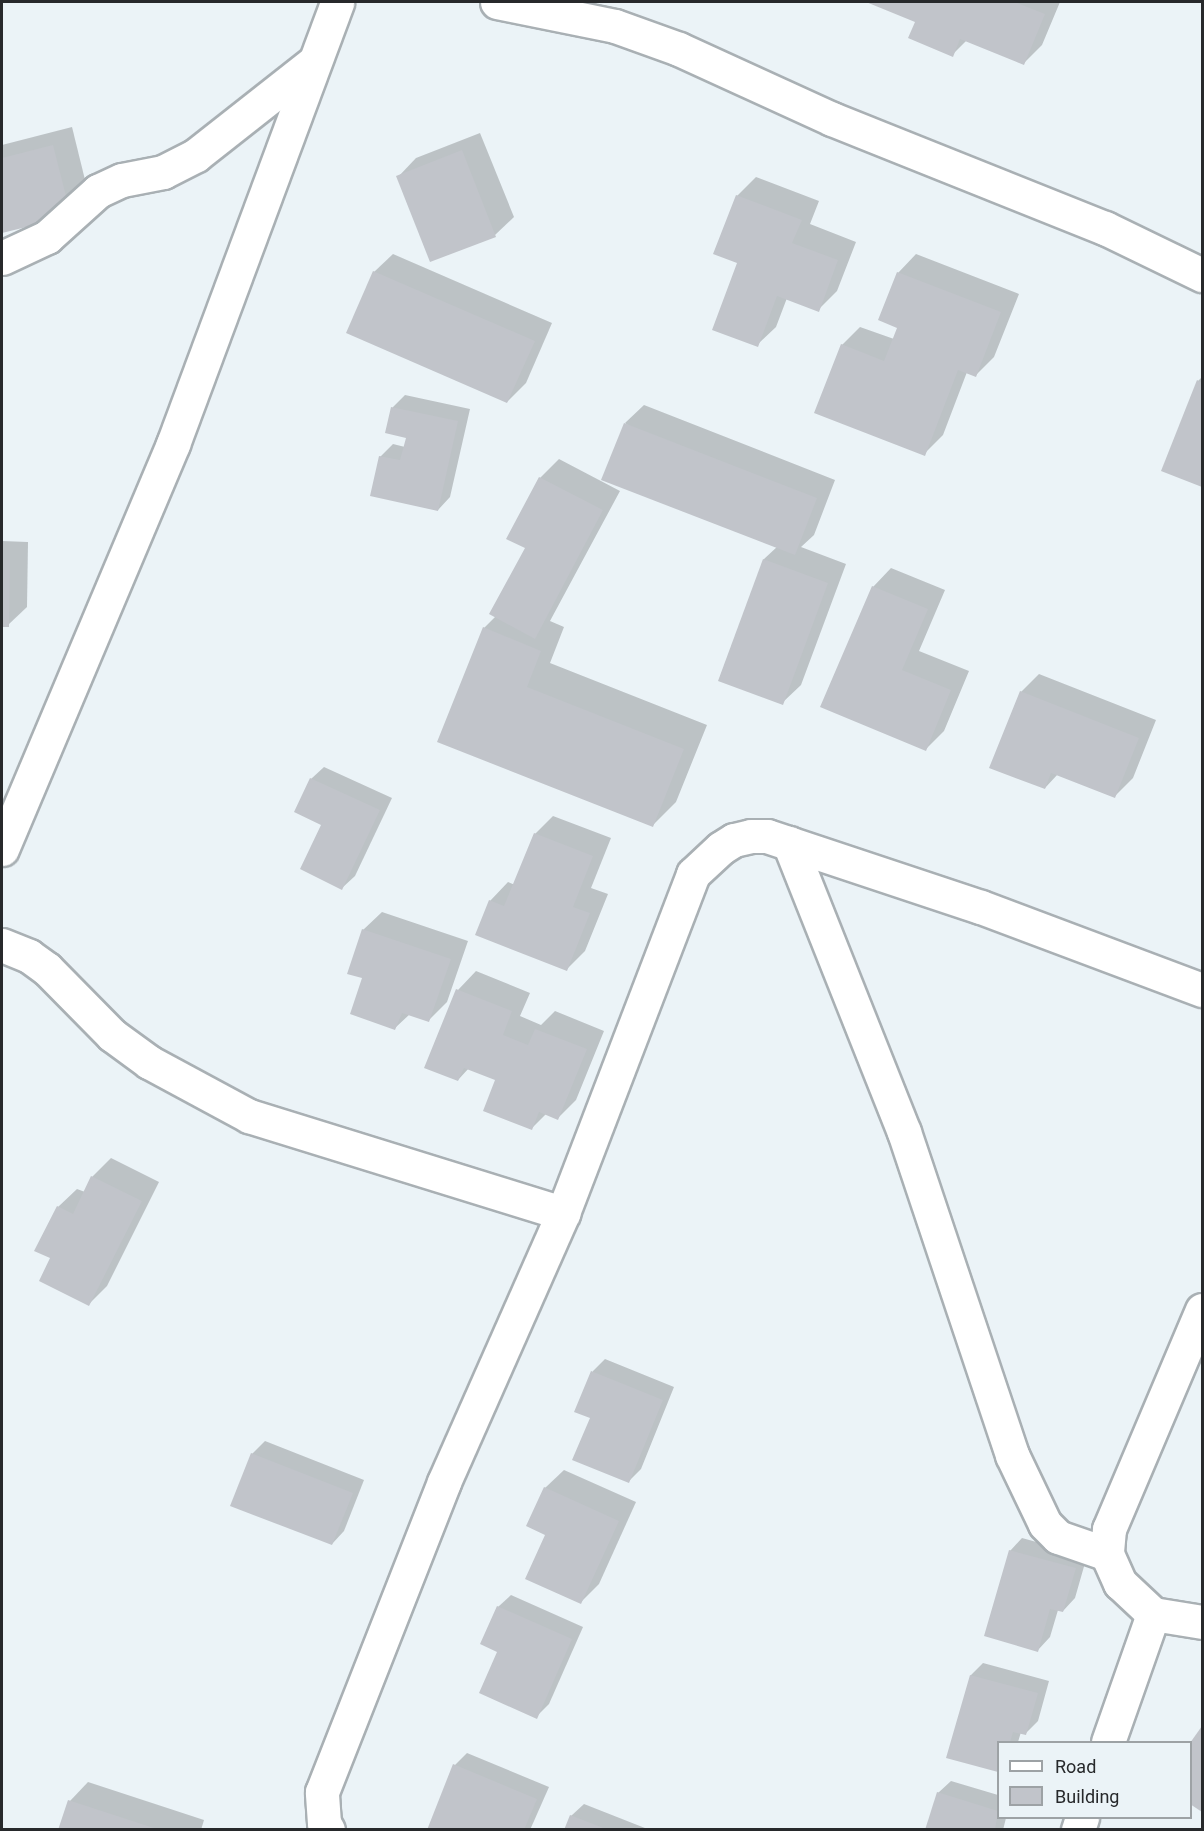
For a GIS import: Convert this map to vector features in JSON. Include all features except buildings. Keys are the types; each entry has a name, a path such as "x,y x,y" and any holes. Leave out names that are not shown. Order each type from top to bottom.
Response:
{"street":[{"path":"2,849 12,797 173,444 337,2"},
{"path":"497,2 615,26 679,49 832,119 1105,228 1203,275"},
{"path":"2,258 47,237 98,191 122,180 164,172 196,155 314,62"},
{"path":"328,1830 324,1823 322,1792 444,1482 564,1213 693,874 721,848 734,840 751,836 767,836 981,906 1203,990"},
{"path":"789,843 904,1132 1012,1455 1045,1524 1058,1537 1107,1554"},
{"path":"2,945 29,956 47,969 112,1035 149,1062 249,1116 564,1213"},
{"path":"1203,1310 1109,1529 1107,1554 1120,1583 1153,1614 1203,1623"},
{"path":"1109,1741 1153,1614"}]}
